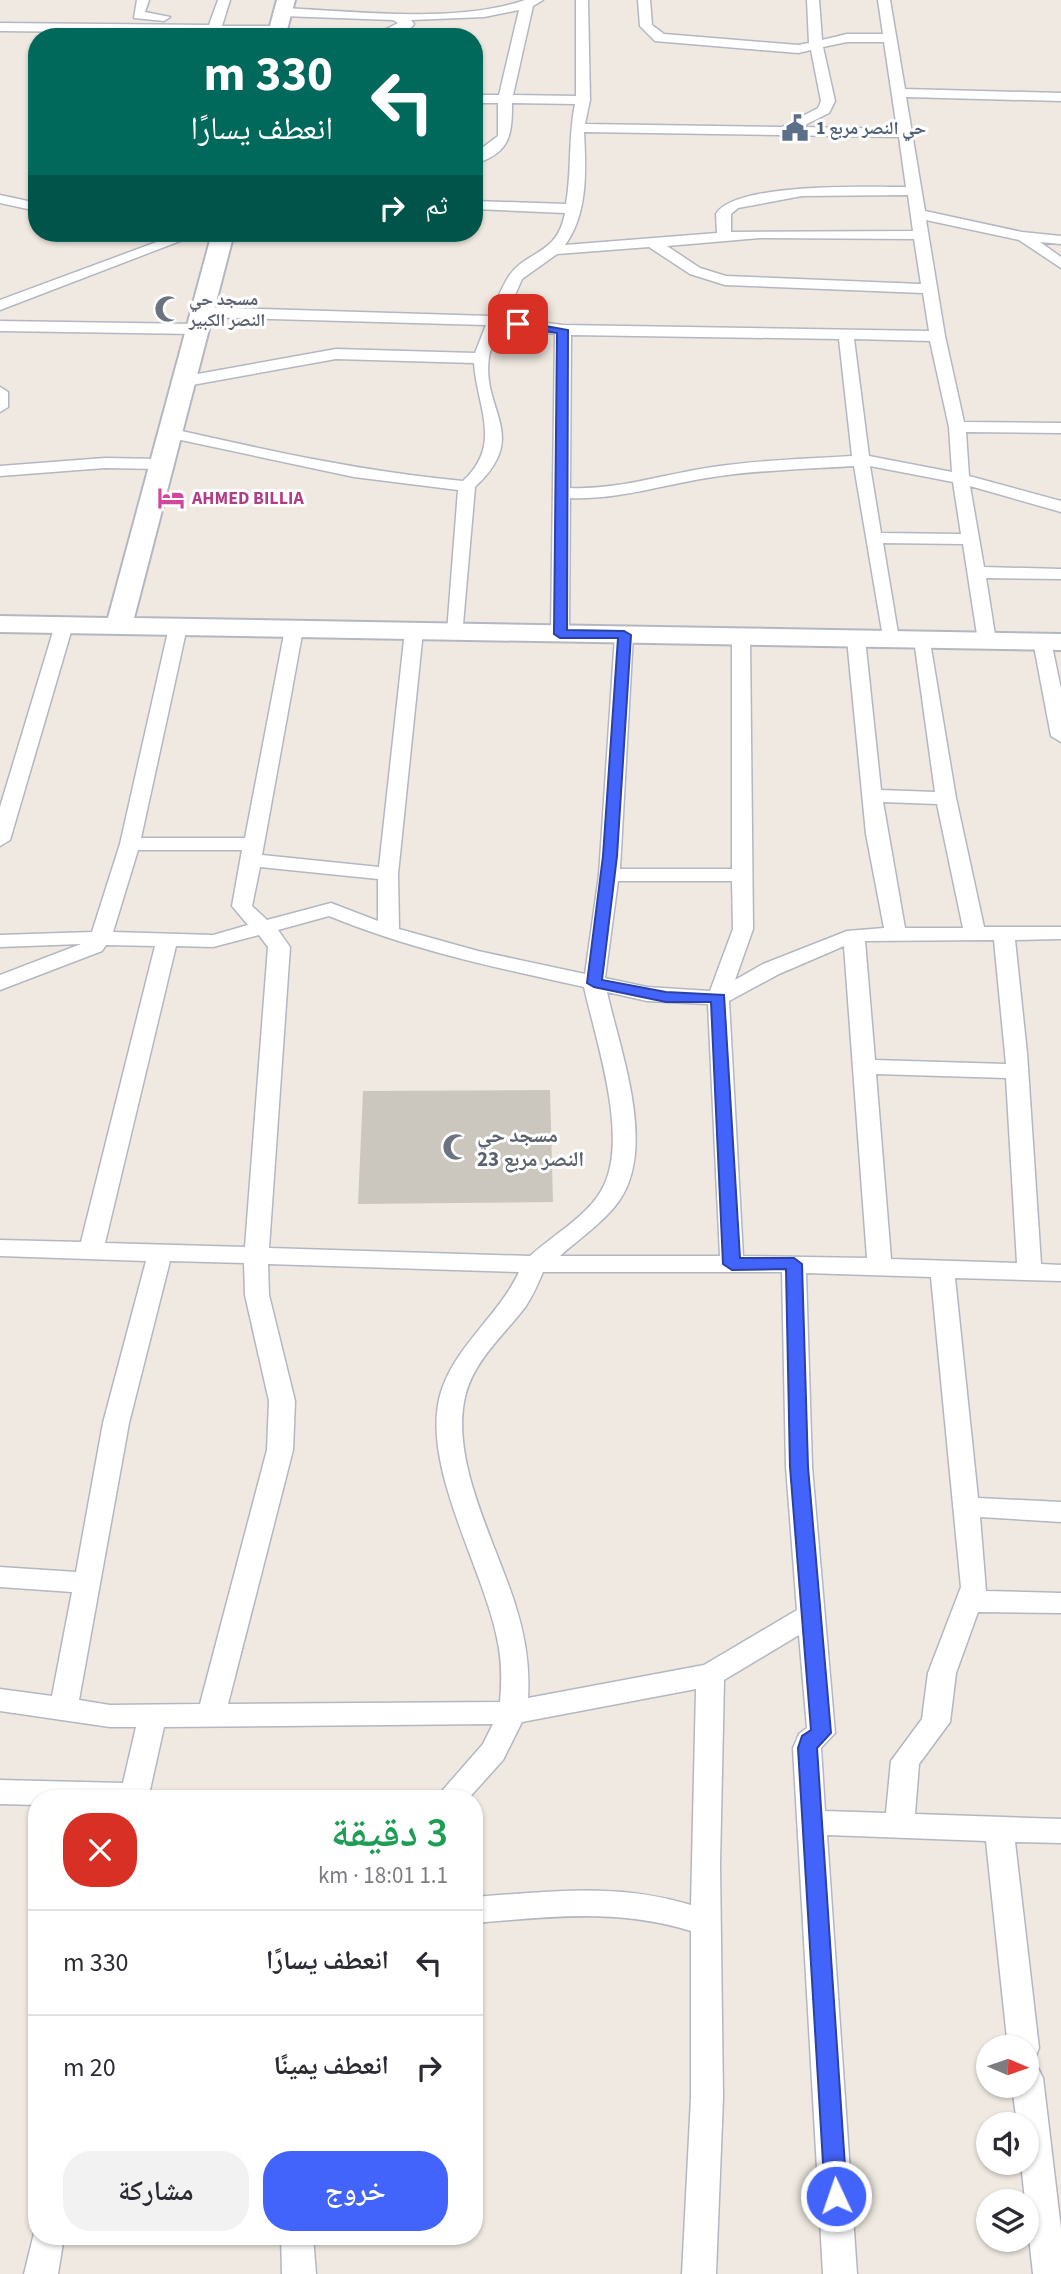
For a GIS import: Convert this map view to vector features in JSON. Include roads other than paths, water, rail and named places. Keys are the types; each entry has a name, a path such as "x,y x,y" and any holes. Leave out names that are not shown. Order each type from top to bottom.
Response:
{"main road":[{"path":"119,626 181,382 221,242"},
{"path":"0,624 1051,642"}],"street":[{"path":"143,0 138,15 143,17 215,24"},
{"path":"215,24 224,0"},
{"path":"456,632 467,486 481,473 493,453 494,425 482,381 481,358 516,277 553,250 569,229 579,173 577,128 583,100 583,0"},
{"path":"644,0 646,26 660,38 779,48 816,45 847,38 890,38"},
{"path":"783,131 824,110 828,101 816,45 813,0"},
{"path":"884,0 937,336 957,427 961,481 987,641"},
{"path":"0,27 215,24 463,13 532,2 505,100 505,135 499,145 483,153"},
{"path":"394,15 408,24 398,28"},
{"path":"899,93 1061,97"},
{"path":"483,99 583,100"},
{"path":"577,128 905,133"},
{"path":"725,237 722,215 725,208 734,204 802,192 914,191"},
{"path":"0,199 28,205"},
{"path":"483,205 572,209"},
{"path":"917,214 1022,236 1061,240"},
{"path":"553,250 725,237 921,236"},
{"path":"1022,236 1061,264"},
{"path":"0,305 168,242"},
{"path":"653,243 695,271 724,280 929,289"},
{"path":"0,326 199,320 496,321 563,330 937,336"},
{"path":"560,634 563,330"},
{"path":"846,334 861,460 890,639"},
{"path":"181,382 336,354 481,358"},
{"path":"0,392 0,407"},
{"path":"957,427 1061,428"},
{"path":"168,433 354,474 408,483 467,486"},
{"path":"560,493 625,491 717,471 861,460 906,466 1021,493 1061,508"},
{"path":"0,471 105,463 160,464"},
{"path":"875,538 970,540"},
{"path":"975,572 1061,574"},
{"path":"0,840 64,625"},
{"path":"0,983 90,948 101,937 130,844 178,627"},
{"path":"211,1715 280,1450 282,1401 279,1377 257,1295 256,1258 271,1087 279,947 273,935 260,928 242,907 294,629"},
{"path":"389,933 388,874 414,631"},
{"path":"458,1790 480,1768 503,1734 511,1713 514,1650 508,1625 465,1508 449,1414 453,1392 464,1363 519,1298 535,1265 600,1212 612,1198 621,1175 626,1129 594,983 608,875 624,635"},
{"path":"732,1264 718,998 739,948 743,929 741,637"},
{"path":"856,639 876,834 896,934"},
{"path":"923,640 946,798 975,933"},
{"path":"1051,642 1061,735"},
{"path":"872,796 946,798"},
{"path":"130,844 254,853 388,874"},
{"path":"608,875 743,875"},
{"path":"0,941 101,937 213,941 331,909 389,933 475,957 666,997 718,998 771,969 854,935 1061,933"},
{"path":"1004,933 1030,1272"},
{"path":"854,935 880,1267"},
{"path":"91,1251 167,939"},
{"path":"864,1067 1016,1071"},
{"path":"0,1248 535,1265 794,1264 1061,1273"},
{"path":"64,1709 116,1423 160,1253"},
{"path":"794,1264 799,1467 821,1733 807,1744 840,2274"},
{"path":"900,1823 905,1761 936,1722 942,1674 952,1640 970,1601 975,1578 942,1270"},
{"path":"968,1507 1061,1512"},
{"path":"0,1577 87,1583"},
{"path":"970,1601 1061,1603"},
{"path":"0,1700 110,1716 511,1713 709,1675 812,1615"},
{"path":"699,2274 707,2098 709,1675"},
{"path":"136,1790 152,1716"},
{"path":"0,1792 28,1793"},
{"path":"814,1823 900,1823 999,1831 1061,1831"},
{"path":"999,1831 1023,2035"},
{"path":"483,1909 601,1901 655,1907 706,1923"},
{"path":"1029,2098 1050,2274"},
{"path":"41,2274 46,2245"},
{"path":"297,2245 299,2274"}],"place":[{"name":"حي النصر مربع 1","path":"795,128"},
{"name":"مسجد حي النصر الكبير","path":"168,309"},
{"name":"AHMED BILLIA","path":"171,498"},
{"name":"مسجد حي النصر مربع 23","path":"456,1147"}]}
